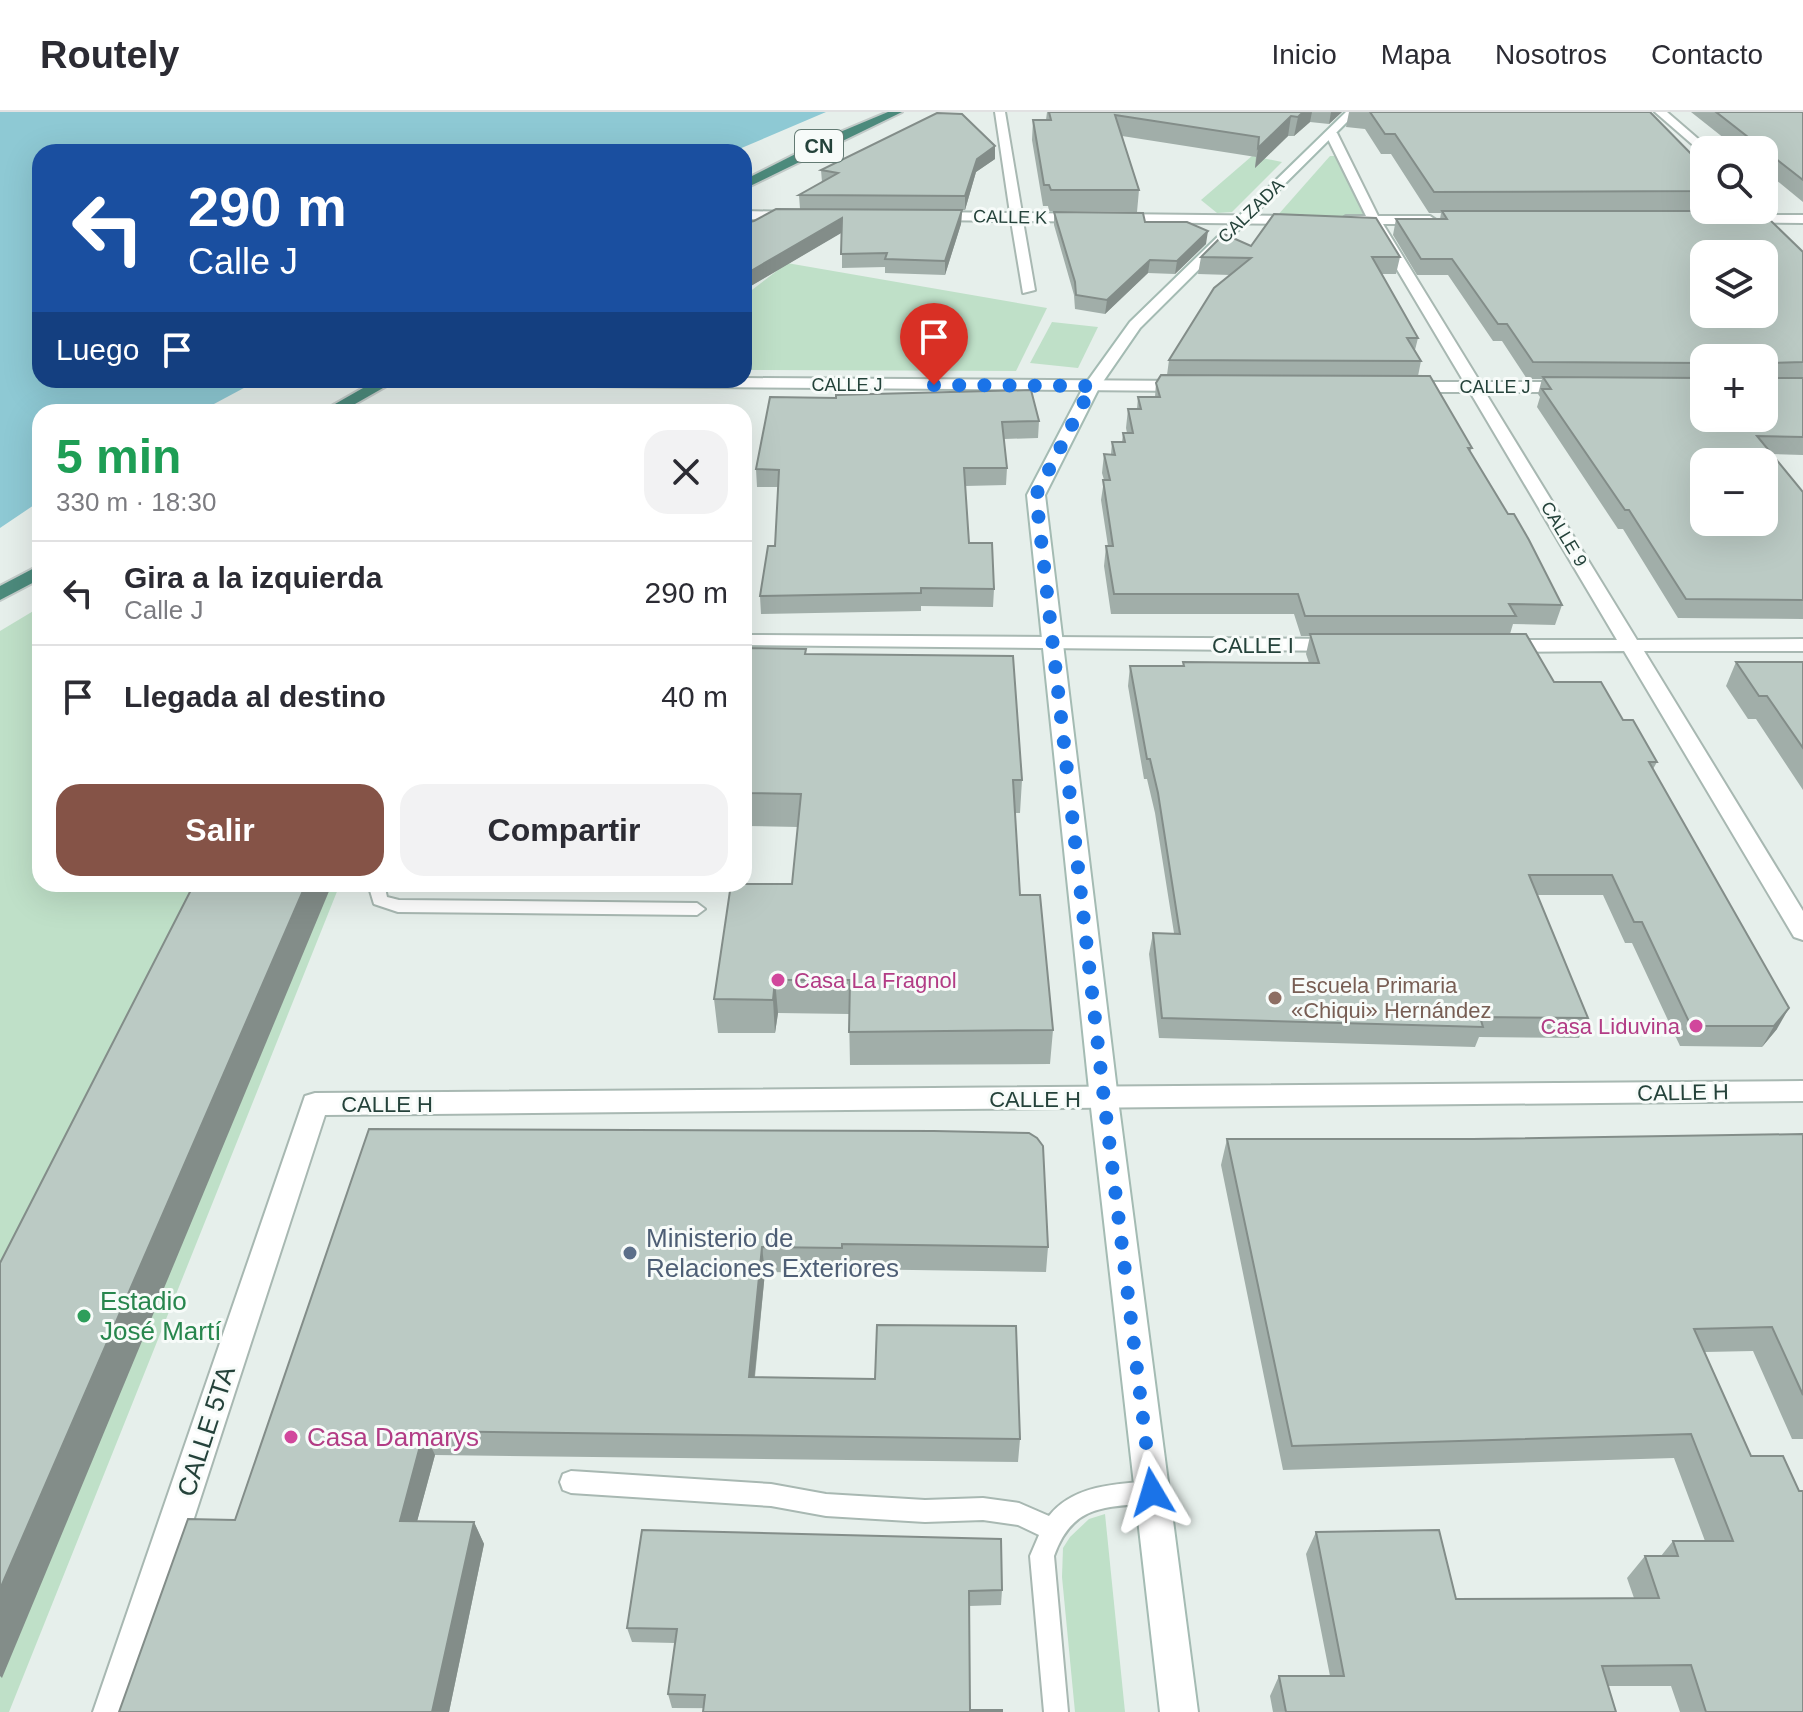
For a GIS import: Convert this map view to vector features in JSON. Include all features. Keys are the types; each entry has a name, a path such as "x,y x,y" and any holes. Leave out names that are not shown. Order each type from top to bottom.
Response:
{"highway":[{"name":"CN","path":"752,181 837,137 897,112"},
{"path":"344,404 374,388"},
{"path":"0,594 32,576"}],"street":[{"path":"1000,112 1028,290"},
{"name":"CALZADA","path":"1179,1712 1104,1099 1036,495 1092,386 1135,325 1352,112"},
{"path":"1660,112 1690,137"},
{"name":"CALLE 9","path":"1331,133 1374,220 1803,931"},
{"path":"1778,212 1803,235"},
{"path":"752,215 805,216"},
{"name":"CALLE K","path":"911,216 1315,220"},
{"path":"1778,219 1803,219"},
{"path":"1330,220 1437,220"},
{"name":"CALLE J","path":"752,383 1204,387"},
{"name":"CALLE J","path":"1379,387 1582,387"},
{"name":"CALLE I","path":"752,641 1363,645"},
{"path":"1474,646 1803,645"},
{"name":"CALLE H","path":"315,1104 1803,1091"},
{"name":"CALLE 5TA","path":"112,1712 315,1104"}],"lane":[{"path":"378,892 380,900 398,906 697,909"},
{"path":"571,1482 771,1495 826,1505 925,1511 983,1509 1019,1514 1052,1529"},
{"path":"1056,1712 1042,1556 1052,1529 1056,1521 1082,1502 1152,1492"}],"green space":[{"path":"1252,156 1282,162 1232,212 1217,213 1201,200"},
{"path":"1330,156 1335,156 1364,216 1277,216"},
{"path":"787,263 1047,308 1016,371 752,370 752,290"},
{"path":"1052,322 1098,327 1078,368 1030,363"},
{"name":"Estadio José Martí","path":"32,612 32,892 337,892 9,1712 0,1712 0,631"},
{"path":"1105,1514 1125,1712 1075,1712 1062,1577 1063,1548 1089,1519"}],"water":[{"path":"0,112 826,112 751,144 32,144 32,388 244,388 214,404 32,404 32,506 0,528"}],"building":[{"path":"1049,112 1303,112 1298,117 1291,116 1258,148 1259,137 1115,115 1139,190 1051,190 1049,185 1044,185 1033,120 1051,120"},
{"path":"1370,112 1650,112 1690,153 1690,191 1434,192 1395,134 1385,134"},
{"path":"1716,112 1803,112 1803,180 1778,160 1778,136 1747,136"},
{"path":"937,113 962,114 995,146 977,159 965,196 799,195 838,173 821,170"},
{"path":"776,209 962,210 945,261 885,259 887,253 841,254 842,218 752,270 754,221"},
{"path":"1442,211 1690,211 1690,224 1774,224 1803,252 1803,362 1778,363 1778,344 1690,344 1690,363 1533,362 1507,324 1498,324 1452,259 1421,259 1396,219 1447,219"},
{"path":"1054,212 1143,213 1145,222 1187,222 1208,231 1177,261 1150,260 1107,300 1076,295"},
{"path":"1274,214 1376,218 1400,257 1372,257 1418,338 1407,338 1421,361 1169,360 1214,288 1251,258 1201,257 1224,234 1251,246"},
{"path":"1161,375 1430,376 1472,448 1468,448 1508,514 1514,514 1529,540 1562,605 1509,604 1516,616 1305,616 1298,594 1114,594 1106,546 1113,546 1103,480 1110,480 1104,454 1115,455 1112,442 1125,442 1123,433 1133,433 1128,409 1141,409 1138,397 1160,397 1156,383"},
{"path":"1543,377 1690,378 1690,432 1778,432 1778,378 1803,378 1803,437 1757,436 1767,448 1690,448 1690,536 1778,536 1778,462 1803,492 1803,600 1686,599 1629,510 1625,510 1542,389 1551,389"},
{"path":"1031,390 1039,421 1002,422 1007,468 964,468 969,543 992,543 994,589 921,588 921,593 760,596 768,546 775,546 779,470 756,469 770,397 836,398 836,395"},
{"path":"1310,634 1526,634 1554,682 1601,682 1623,720 1633,720 1657,762 1649,762 1789,1008 1774,1026 1691,1026 1642,922 1634,922 1612,875 1529,875 1588,1018 1480,1017 1483,1027 1162,1018 1153,933 1180,934 1158,793 1150,759 1147,759 1130,666 1184,666 1183,662 1319,663"},
{"path":"752,648 806,649 805,654 1013,656 1022,780 1013,780 1020,895 1040,895 1053,1030 849,1032 850,980 775,980 773,1000 714,999 730,892 752,892 752,884 792,884 801,794 752,793"},
{"path":"1736,662 1803,662 1803,748 1767,696 1759,696"},
{"path":"190,892 303,892 0,1589 0,1263"},
{"path":"369,1129 1029,1133 1043,1146 1048,1247 842,1244 842,1248 762,1247 749,1377 875,1379 877,1325 1016,1326 1020,1439 424,1431 400,1521 474,1522 432,1712 119,1712 188,1519 235,1520"},
{"path":"1803,1134 1803,1395 1772,1327 1694,1329 1751,1456 1783,1456 1799,1491 1803,1491 1803,1712 1706,1712 1691,1665 1602,1666 1616,1712 1286,1712 1279,1676 1344,1676 1316,1532 1439,1530 1456,1599 1659,1598 1645,1556 1678,1556 1673,1541 1733,1541 1691,1434 1292,1446 1227,1139"},
{"path":"642,1530 1001,1539 1002,1590 969,1591 970,1710 1002,1712 703,1712 705,1695 668,1694 677,1629 627,1628"}],"place":[{"name":"Casa La Fragnol","path":"778,980"},
{"name":"Escuela Primaria «Chiqui» Hernández","path":"1275,998"},
{"name":"Casa Liduvina","path":"1696,1026"},
{"name":"Ministerio de Relaciones Exteriores","path":"630,1253"},
{"name":"Estadio José Martí","path":"84,1316"},
{"name":"Casa Damarys","path":"291,1437"}],"route":[{"path":"934,385 1092,386 1036,495 1152,1492"}]}
